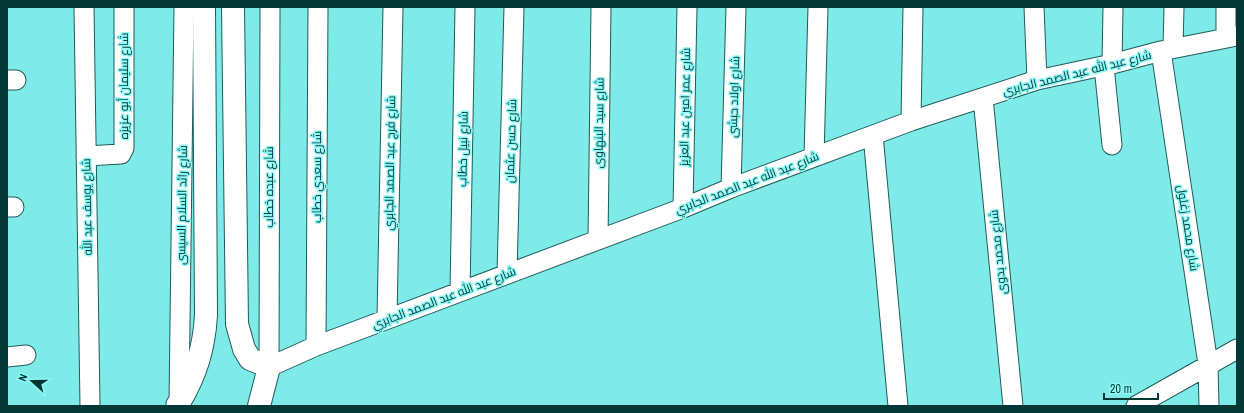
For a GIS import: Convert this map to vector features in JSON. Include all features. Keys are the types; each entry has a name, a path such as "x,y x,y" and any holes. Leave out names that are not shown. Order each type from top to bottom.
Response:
{"main road":[{"path":"176,405 196,371 204,341 206,322 204,7"},
{"path":"233,7 237,324 244,349 250,359 269,367 259,406"}],"street":[{"name":"شارع يوسف عبد الله","path":"84,7 90,406"},
{"name":"شارع سليمان أبو عزيزه","path":"86,156 121,154 124,148 124,7"},
{"name":"شارع رائد السلام السيسى","path":"176,405 184,7"},
{"name":"شارع عبده خطاب","path":"269,367 270,7"},
{"name":"شارع سعدي خطاب","path":"316,346 318,7"},
{"name":"شارع فرج عبد الصمد الجابري","path":"387,320 393,7"},
{"name":"شارع نبيل خطاب","path":"460,292 465,7"},
{"name":"شارع حسن عثمان","path":"507,274 514,7"},
{"name":"شارع سيد البنهاوى","path":"598,240 601,7"},
{"name":"شارع عمر امين عبد العزيز","path":"683,208 687,7"},
{"name":"شارع اولاد حبشى","path":"731,188 736,7"},
{"path":"814,157 818,7"},
{"path":"911,121 913,7"},
{"path":"1034,7 1037,80"},
{"path":"1112,145 1108,65 1113,7"},
{"name":"شارع محمد زغلول","path":"1174,7 1167,50 1208,364 1209,406"},
{"path":"1226,7 1231,37"},
{"name":"شارع عبد الله عبد الصمد الجابري","path":"269,367 316,346 911,121 1037,80 1231,37"},
{"name":"شارع محمد بدوى","path":"983,98 1013,406"},
{"path":"873,135 898,406"},
{"path":"1136,406 1237,349"},
{"path":"7,357 26,355"}]}
